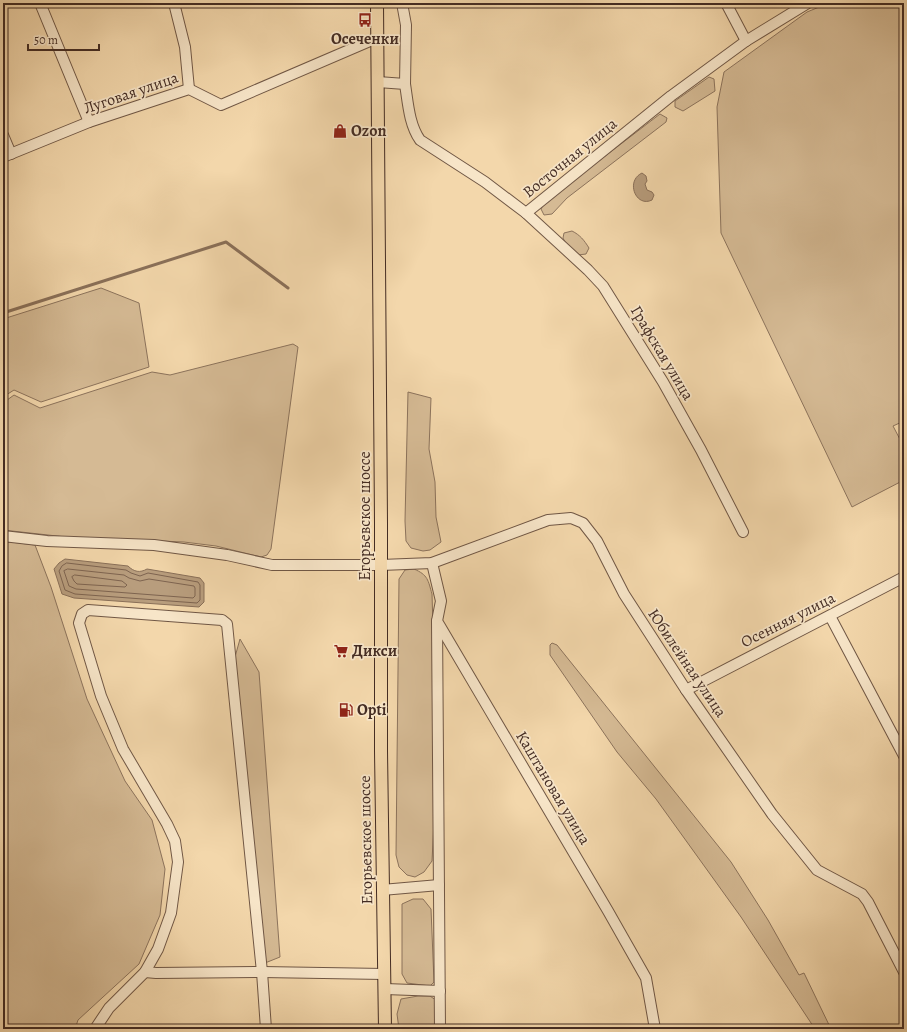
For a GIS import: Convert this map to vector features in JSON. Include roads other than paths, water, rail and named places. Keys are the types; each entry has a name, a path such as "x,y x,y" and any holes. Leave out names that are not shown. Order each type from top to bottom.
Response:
{"main road":[{"name":"Егорьевское шоссе","path":"378,3 382,890 385,1029"}],"street":[{"path":"40,3 90,122"},
{"path":"174,3 185,47 189,89"},
{"name":"Восточная улица","path":"402,3 406,24 405,84 414,132 420,140 485,182 526,213 652,111 746,41 808,3"},
{"path":"726,3 746,41"},
{"name":"Луговая улица","path":"7,156 90,122 189,89 221,105 377,38"},
{"path":"378,82 405,84"},
{"path":"3,135 7,156"},
{"name":"Графская улица","path":"526,213 588,270 603,286 674,402 701,450 743,532"},
{"name":"Юбилейная улица","path":"3,536 47,541 154,545 227,555 272,565 381,565 432,562 548,520 571,518 583,523 597,541 624,594 686,690 772,814 817,870 862,894 868,902 904,972"},
{"path":"432,562 442,601 437,621 440,1029"},
{"name":"Осенняя улица","path":"686,690 904,577"},
{"path":"95,1029 109,1008 145,972 158,949 171,913 178,862 175,841 167,824 123,749 101,696 79,623 82,614 88,610 222,620 227,624 262,972 266,1029"},
{"path":"830,616 904,756"},
{"name":"Каштановая улица","path":"437,621 646,978 655,1029"},
{"path":"382,890 439,885"},
{"path":"145,972 156,974 262,972 384,974"},
{"path":"385,989 440,991"}],"water":[{"path":"642,173 646,176 647,181 645,184 647,190 652,192 654,195 652,200 641,200 637,197 633,187 637,177"},
{"path":"65,559 128,566 137,571 147,569 200,578 204,583 204,602 199,607 74,598 62,594 54,569"}],"waterway":[{"path":"3,313 226,242 288,288"}],"place":[{"name":"Осеченки","path":"365,20"},
{"name":"Ozon","path":"340,131"},
{"name":"Дикси","path":"341,651"},
{"name":"Opti","path":"346,710"}]}
